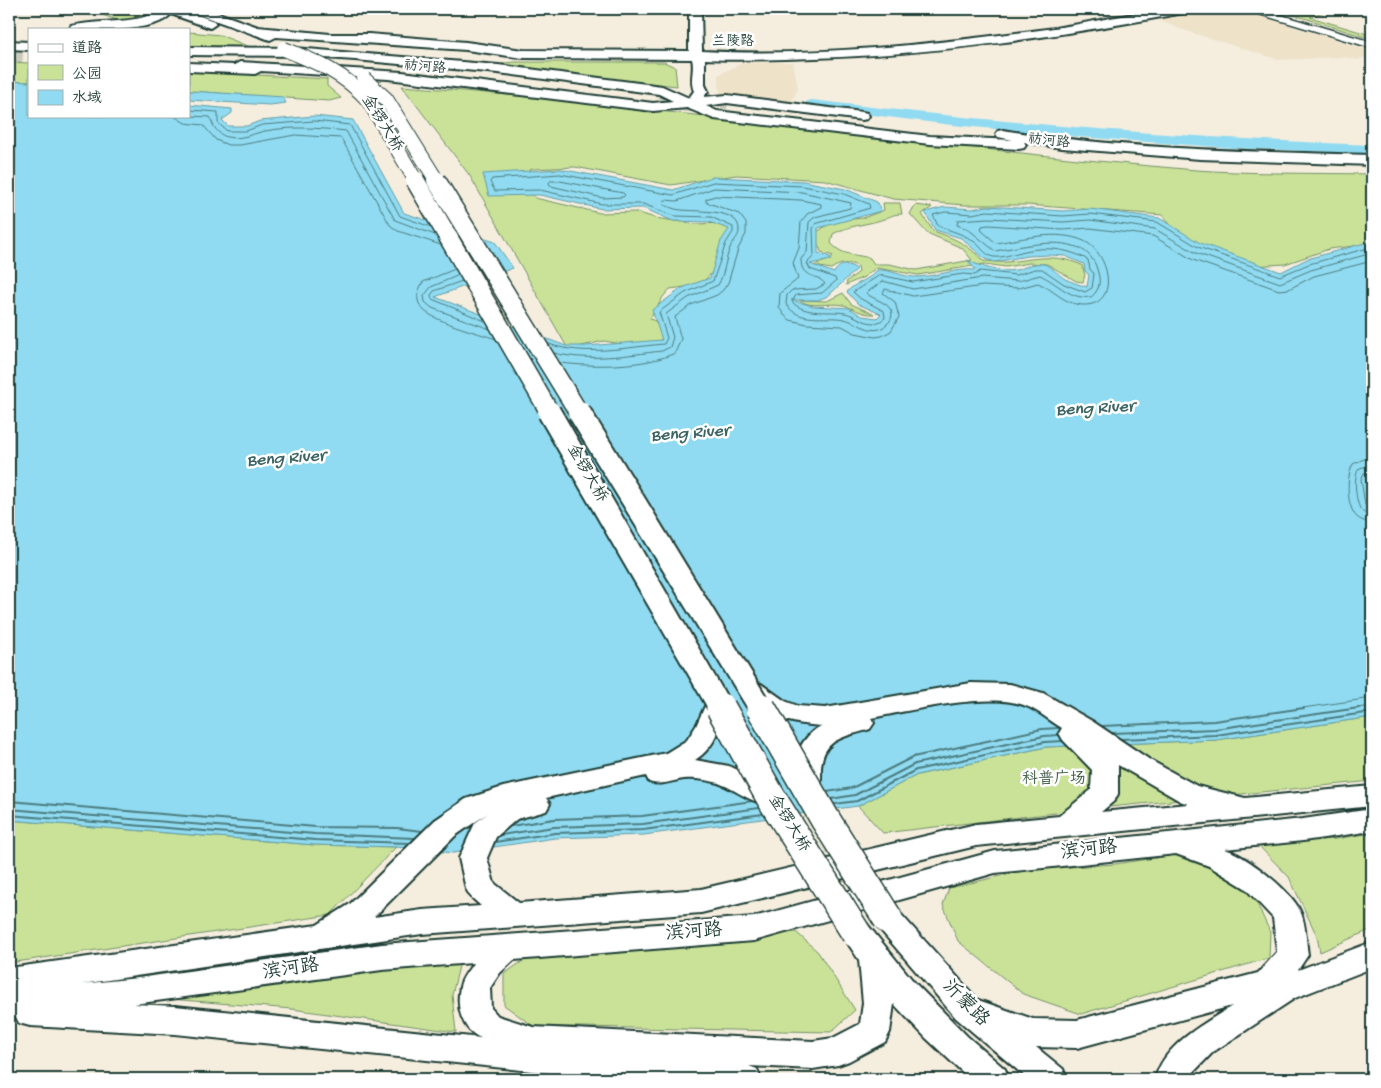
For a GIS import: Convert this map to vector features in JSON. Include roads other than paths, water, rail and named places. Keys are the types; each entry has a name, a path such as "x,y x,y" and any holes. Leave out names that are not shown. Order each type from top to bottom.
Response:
{"main road":[{"path":"81,28 102,24 142,23 157,19 165,14 164,9"},
{"path":"169,9 232,32"},
{"path":"196,9 334,62"},
{"path":"692,104 701,91 698,85 700,64 696,56 695,9"},
{"path":"692,104 688,73 700,50 699,9"},
{"name":"兰陵路","path":"696,56 845,50 950,43 1079,26 1170,9"},
{"name":"兰陵路","path":"696,56 814,55 953,45 1082,28 1183,9"},
{"path":"102,28 160,28"},
{"path":"190,30 232,32"},
{"path":"256,31 330,38 369,38 466,46 523,54 678,54 696,56"},
{"name":"金锣大桥","path":"232,32 284,49 337,71 349,79 369,101 770,796 856,933"},
{"path":"334,62 336,48 341,44 366,41 466,47 521,56 696,56"},
{"path":"9,45 28,46"},
{"path":"9,45 16,50 9,56"},
{"path":"190,53 295,52 498,69 662,90 714,114 930,140 1019,145"},
{"name":"祊河路","path":"190,53 312,54 514,77 659,99 387,75"},
{"path":"645,57 662,59 688,73"},
{"path":"190,67 334,62"},
{"name":"金锣大桥","path":"334,62 360,76 386,99 749,688 807,788 888,919"},
{"name":"祊河路","path":"190,63 334,62 387,75 653,107 727,99 875,118"},
{"path":"405,66 498,69"},
{"name":"祊河路","path":"727,108 1062,144 1370,163 1337,166 1201,161 1019,145 727,108"},
{"path":"944,127 1022,136 1062,144"},
{"path":"749,688 776,707 795,715 825,717 971,692 1010,693 1034,700 1083,728 1141,767 1190,794 1250,808"},
{"path":"807,788 811,751 820,738 839,728 966,700 1001,701 1031,707 1065,727 1106,767 1104,794 1065,827"},
{"path":"321,936 360,912 445,828 476,806 503,797 673,761 696,747 708,728 718,703"},
{"path":"513,915 482,889 473,858 485,831 508,811 685,769 720,772 770,796"},
{"name":"滨河路","path":"9,981 422,922 701,901 976,835 1372,796"},
{"name":"滨河路","path":"9,1004 138,991 382,957 754,929 995,862 1303,830 1372,820"},
{"path":"968,1009 1033,1033 1077,1034 1268,983 1293,955 1287,914 1255,880 1219,858 1174,842"},
{"name":"沂蒙路","path":"888,919 968,1009 1051,1079"},
{"name":"沂蒙路","path":"856,933 874,958 925,1015 993,1079"},
{"path":"506,948 489,964 475,986 475,1012 487,1026 533,1041 813,1054 838,1051 874,1032 879,1003 874,958"},
{"path":"1171,1079 1173,1071 1202,1042 1284,989 1372,955"},
{"path":"9,1012 175,1020 745,1079"}],"street":[{"path":"1252,9 1372,45"},
{"path":"1257,9 1372,45"}],"water":[{"name":"Beng River","path":"9,81 28,82 28,118 190,118 190,105 232,109 232,113 222,120 228,126 247,126 260,121 314,116 353,120 404,213 495,242 513,268 435,297 566,346 662,340 652,310 682,288 710,278 721,241 729,229 709,222 673,221 643,208 602,209 540,195 489,196 483,174 560,169 673,190 712,177 803,181 845,189 877,202 881,211 818,228 818,253 830,257 831,260 810,264 834,273 838,267 844,265 857,269 828,296 818,300 791,300 813,306 849,308 862,316 877,318 881,314 858,304 847,292 870,277 877,270 915,277 961,270 976,270 967,260 1003,271 1016,270 1032,264 1043,264 1049,266 1065,279 1087,287 1089,275 1085,271 1084,264 1065,256 1027,256 995,262 985,259 961,238 935,230 925,212 945,207 972,209 987,206 1063,211 1090,209 1159,218 1200,243 1281,272 1307,259 1372,241 1372,479 1365,478 1372,506 1372,717 1216,740 1046,747 917,775 858,806 644,835 555,838 453,853 396,847 315,845 9,820"},
{"path":"190,91 283,97 286,103 270,105 190,100"}],"waterway":[{"path":"812,104 952,121 1092,134 1372,150"}],"tunnel":[{"path":"9,54 28,55"},
{"path":"658,101 727,110"}],"park label":[{"name":"科普广场","path":"1054,780"}]}
